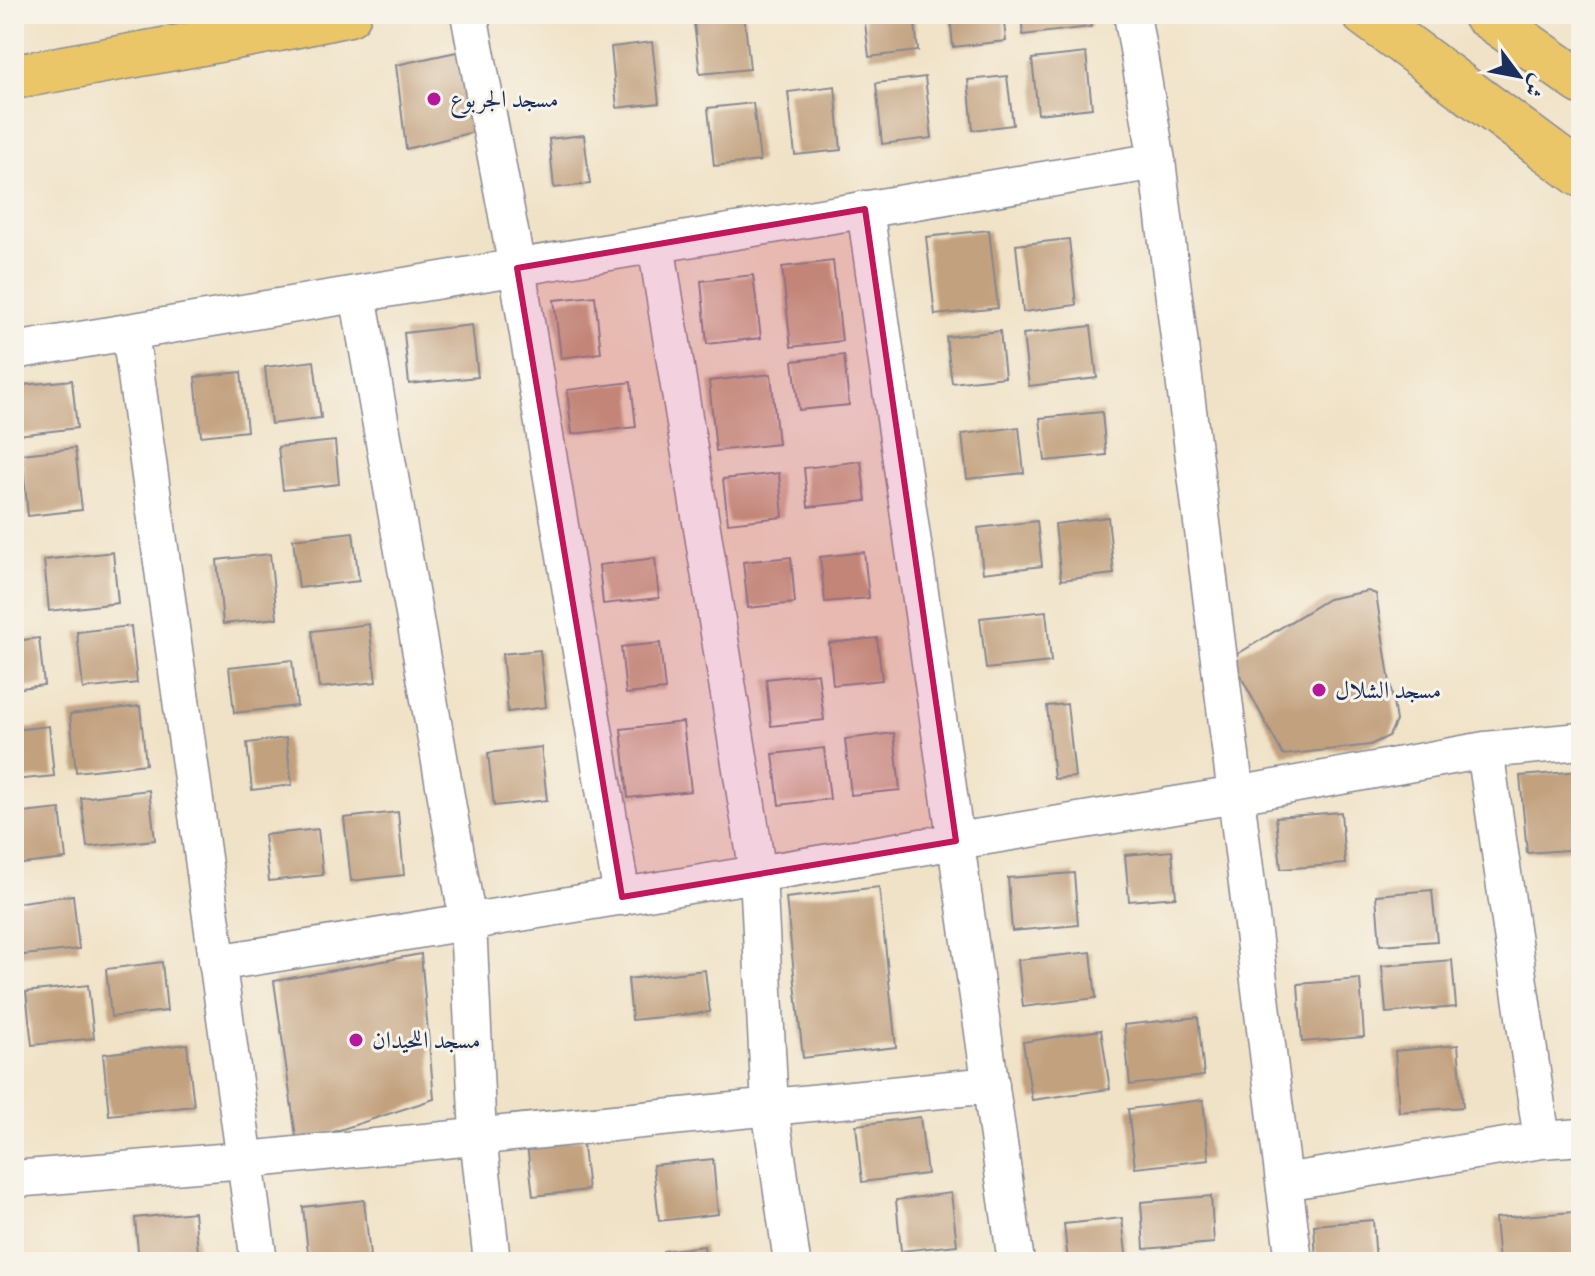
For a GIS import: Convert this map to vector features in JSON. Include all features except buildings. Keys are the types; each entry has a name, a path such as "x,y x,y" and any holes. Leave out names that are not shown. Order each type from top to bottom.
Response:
{"main road":[{"path":"14,77 349,14"},
{"path":"1364,14 1581,175"},
{"path":"1484,14 1580,78"}],"street":[{"path":"469,14 517,268 622,897"},
{"path":"1132,14 1157,161 1294,1262"},
{"path":"14,351 1157,161"},
{"path":"865,209 1016,1262"},
{"path":"656,244 758,874 770,1107 792,1262"},
{"path":"358,294 468,922 478,1136 492,1262"},
{"path":"130,332 259,1262"},
{"path":"217,963 1236,795 1485,750 1581,741"},
{"path":"1485,750 1542,1140"},
{"path":"14,1179 245,1160 991,1085"},
{"path":"1284,1182 1542,1140 1581,1137"}],"highlighted area":[{"path":"865,209 956,841 622,897 517,268"}],"place":[{"name":"مسجد الجربوع","path":"434,99"},
{"name":"مسجد الشلال","path":"1319,690"},
{"name":"مسجد اللحيدان","path":"356,1040"}]}
